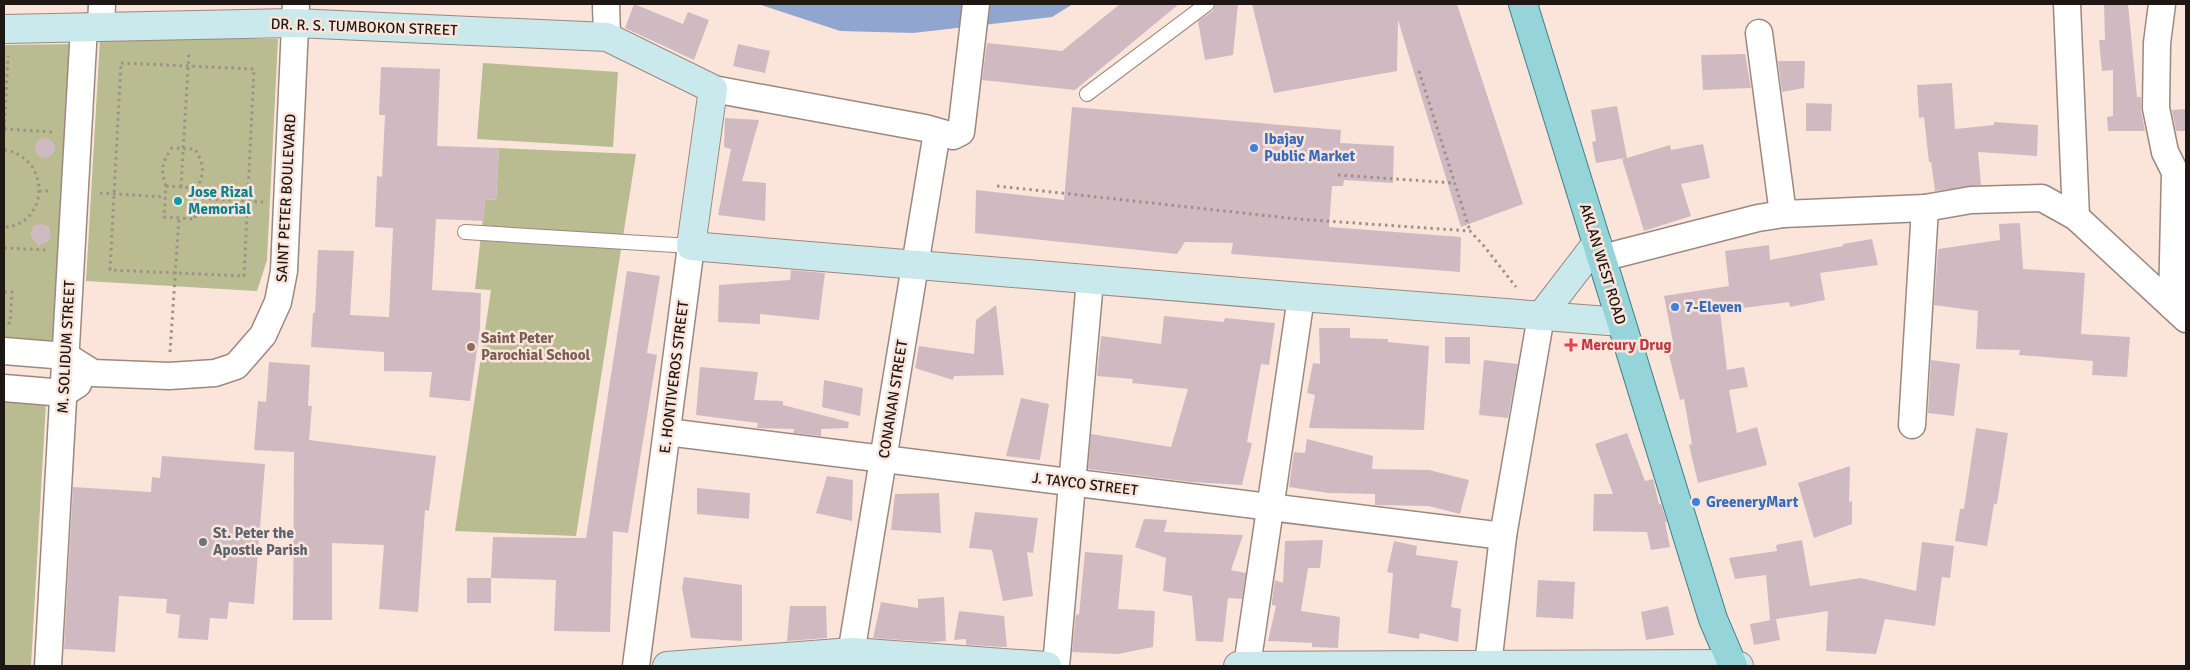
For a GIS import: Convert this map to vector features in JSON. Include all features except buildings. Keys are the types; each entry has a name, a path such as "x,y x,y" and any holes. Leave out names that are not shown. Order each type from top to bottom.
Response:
{"main road":[{"name":"AKLAN WEST ROAD","path":"1523,4 1713,619 1735,666"}],"street":[{"path":"606,4 607,37"},
{"path":"713,89 925,128 953,136 960,132 976,4"},
{"path":"2068,4 2076,217"},
{"path":"2162,4 2157,43 2156,108 2165,152 2181,170 2179,313"},
{"name":"DR. R. S. TUMBOKON STREET","path":"6,29 96,20 190,25 295,13 607,37 713,89"},
{"name":"SAINT PETER BOULEVARD","path":"4,351 66,356 93,373 169,376 206,374 236,366 263,335 278,302 284,271 295,13"},
{"name":"M. SOLIDUM STREET","path":"48,666 75,192 96,20"},
{"path":"1759,33 1783,214"},
{"name":"E. HONTIVEROS STREET","path":"636,666 713,89"},
{"name":"CONANAN STREET","path":"851,659 914,264 936,138 940,133"},
{"path":"1488,665 1503,536 1540,316 1599,251 1783,214 1925,208 1971,200 2042,198 2076,217 2179,313"},
{"path":"1912,425 1925,208"},
{"path":"691,246 1621,322"},
{"path":"1056,666 1090,280"},
{"path":"1247,666 1300,297"},
{"path":"4,388 64,393 93,373"},
{"name":"J. TAYCO STREET","path":"667,432 1503,536"},
{"path":"667,666 851,659 1047,666"},
{"path":"1238,666 1735,666"}],"lane":[{"path":"1087,94 1207,4"},
{"path":"465,232 691,246"}],"path":[{"path":"182,187 190,25"},
{"path":"4,135 6,29"},
{"path":"120,63 188,66 254,69 244,276 110,270 120,63"},
{"path":"1419,71 1470,231 1540,316"},
{"path":"4,130 63,132"},
{"path":"172,148 195,149 202,160 204,174 197,188 195,219 164,217 166,186 162,175 163,162 172,148"},
{"path":"4,150 22,156 32,165 38,176 40,190 37,202 30,214 21,222 4,227"},
{"path":"1338,175 1454,183"},
{"path":"166,186 197,188"},
{"path":"997,186 1297,219 1470,231"},
{"path":"75,192 165,197"},
{"path":"196,198 287,203"},
{"path":"169,376 179,218"},
{"path":"4,248 48,250"},
{"path":"4,292 12,292 10,323 4,323"}],"green space":[{"path":"100,39 278,39 267,260 257,291 86,281"},
{"path":"75,44 56,341 4,337 4,45"},
{"path":"483,63 618,72 613,147 477,139"},
{"path":"499,148 636,154 576,536 455,531 491,290 475,289 485,199 496,200"},
{"path":"4,399 46,402 31,666 4,666"}],"water":[{"path":"758,4 1073,4 1052,17 913,33 840,31"}],"place":[{"name":"Ibajay Public Market","path":"1254,148"},
{"name":"Jose Rizal Memorial","path":"178,201"},
{"name":"7-Eleven","path":"1675,307"},
{"name":"Mercury Drug","path":"1571,345"},
{"name":"Saint Peter Parochial School","path":"471,347"},
{"name":"GreeneryMart","path":"1696,502"},
{"name":"St. Peter the Apostle Parish","path":"203,542"}]}
